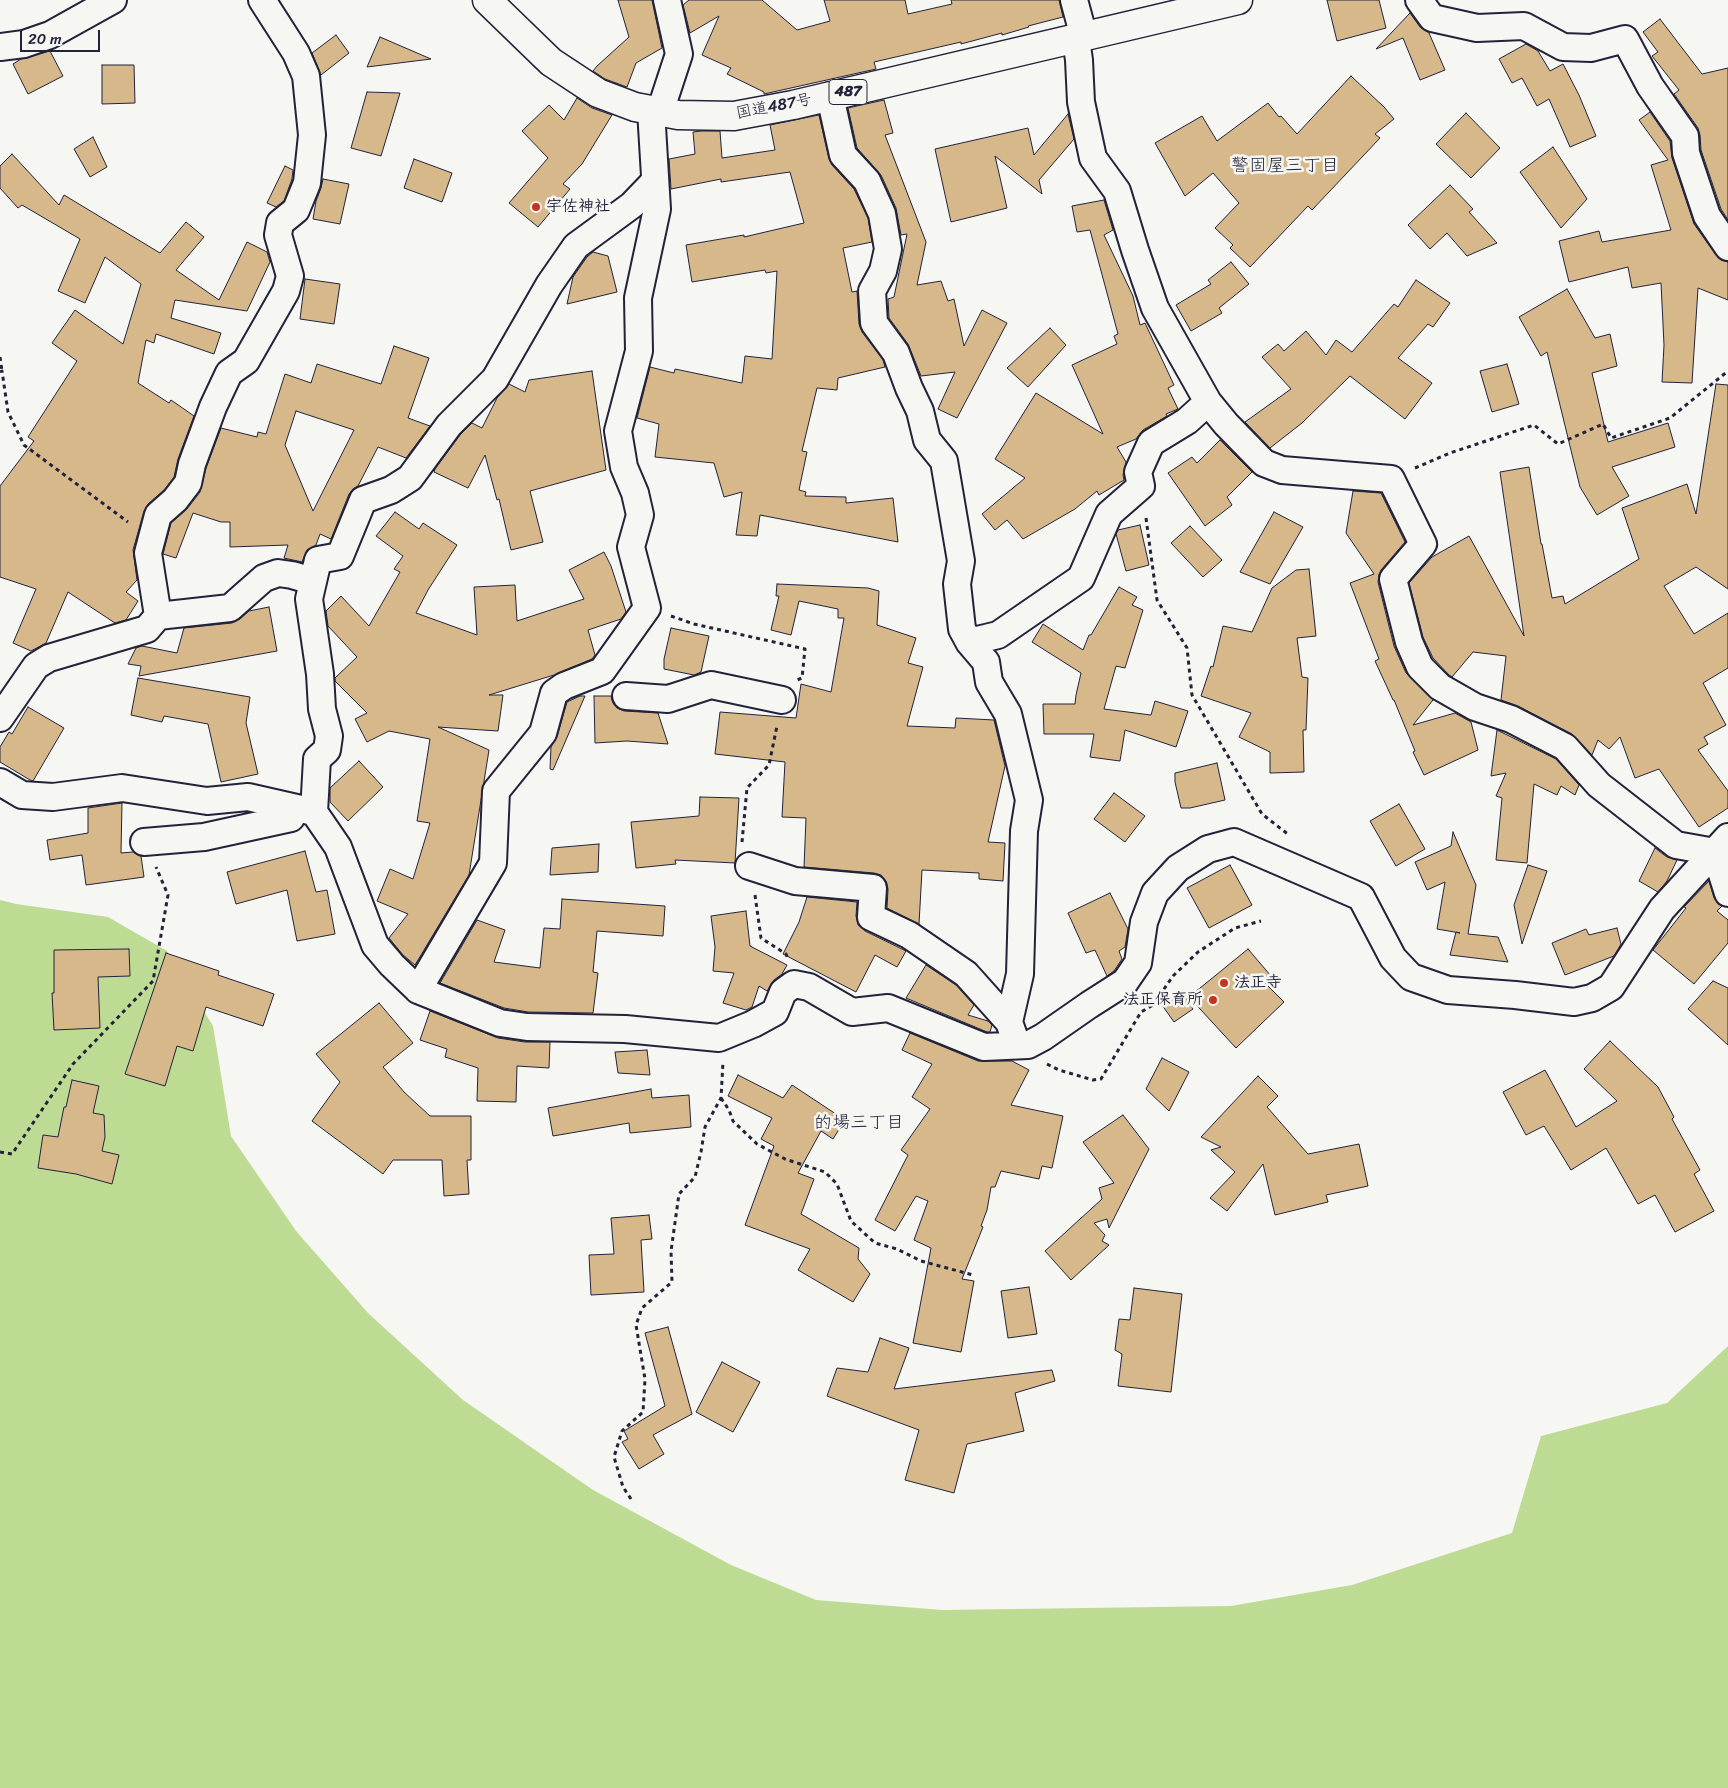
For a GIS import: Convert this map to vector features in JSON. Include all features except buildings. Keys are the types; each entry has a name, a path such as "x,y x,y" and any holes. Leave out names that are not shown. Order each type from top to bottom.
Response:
{"highway":[{"name":"国道487号","path":"487,0 551,62 598,93 635,107 678,115 734,116 830,96 1238,0"}],"street":[{"path":"0,47 24,44 50,36 113,0"},
{"path":"158,616 148,553 158,515 175,500 188,483 192,464 229,373 246,361 286,291 290,276 278,235 280,223 296,210 306,183 312,135 306,76 296,53 262,0"},
{"path":"418,990 493,863 496,791 542,733 554,693 564,686 602,671 647,608 632,547 640,514 635,493 624,468 618,431 639,351 638,298 657,209 655,181 656,111 679,54 667,0"},
{"path":"1074,0 1080,38 1081,102 1093,158 1117,192 1155,308 1208,402 1226,424 1264,463 1282,470 1391,479 1423,544 1393,579 1409,642 1420,666 1440,687 1476,707 1511,719 1566,747 1599,784 1676,845 1722,844"},
{"path":"1419,0 1432,18 1477,28 1524,26 1564,47 1591,48 1625,38 1650,86 1685,136 1686,154 1707,216 1728,247"},
{"path":"830,96 843,155 867,181 882,214 888,249 883,271 872,291 874,323 896,353 920,412 927,440 944,461 961,561 957,584 962,629 969,642 986,662 989,682 1008,714 1029,800 1024,831 1018,1037"},
{"path":"302,815 317,759 327,750 329,736 322,708 320,674 309,599 318,560 340,556 363,500 391,490 410,478 449,425 495,379 549,284 576,246 632,205 655,181"},
{"path":"969,642 998,635 1081,578 1109,514 1141,486 1138,472 1151,443 1187,421 1208,402"},
{"path":"0,718 36,666 49,658 147,629 158,616 230,608 264,578 278,573 313,581"},
{"path":"626,696 668,699 711,685 782,700"},
{"path":"0,782 22,794 53,797 122,788 207,801 248,797 302,815 338,846 375,945 392,965 418,990 500,1023 527,1027 625,1029 719,1038 753,1024 775,1012 783,992 794,984 809,987 852,1012 888,1008 984,1046 1018,1037 1043,1037 1125,982 1138,963 1144,922 1155,893 1178,868 1208,849 1234,842 1361,897 1393,958 1412,976 1448,990 1515,994 1574,1002 1592,998 1611,988 1662,909 1722,844"},
{"path":"144,842 204,837 302,815"},
{"path":"1722,844 1728,893"},
{"path":"749,866 795,880 873,888 871,917 909,935 966,974 1018,1037"}],"path":[{"path":"0,357 8,412 24,445 138,529 148,553"},
{"path":"1391,479 1450,452 1534,425 1558,444 1604,424 1611,438 1670,418 1728,371"},
{"path":"1141,486 1158,600 1187,648 1192,695 1262,814 1293,838"},
{"path":"647,608 694,624 805,649 802,678 786,686 769,765 747,788 741,849 752,872 761,938 786,954 794,984"},
{"path":"0,1152 12,1154 73,1064 153,981 168,895 144,842"},
{"path":"1018,1037 1038,1060 1059,1070 1093,1080 1101,1078 1141,1012 1153,1005 1173,976 1198,952 1235,928 1261,921"},
{"path":"631,1499 623,1487 614,1457 622,1431 643,1412 645,1379 636,1325 642,1308 672,1282 670,1252 679,1194 695,1177 702,1152 705,1127 721,1098 724,1055"},
{"path":"721,1098 729,1110 733,1121 757,1144 785,1159 825,1172 837,1184 851,1221 875,1243 897,1249 921,1261 973,1275"}],"green space":[{"path":"0,900 108,917 167,951 213,1026 231,1136 296,1231 368,1313 463,1400 593,1490 731,1565 816,1600 942,1610 1231,1606 1352,1585 1512,1533 1541,1436 1667,1403 1728,1346 1728,1788 0,1788"}],"place":[{"name":"宇佐神社","path":"536,207"},
{"name":"法正寺","path":"1224,983"},
{"name":"法正保育所","path":"1213,1000"}],"district":[{"name":"警固屋三丁目","path":"1285,166"},
{"name":"的場三丁目","path":"859,1123"}]}
